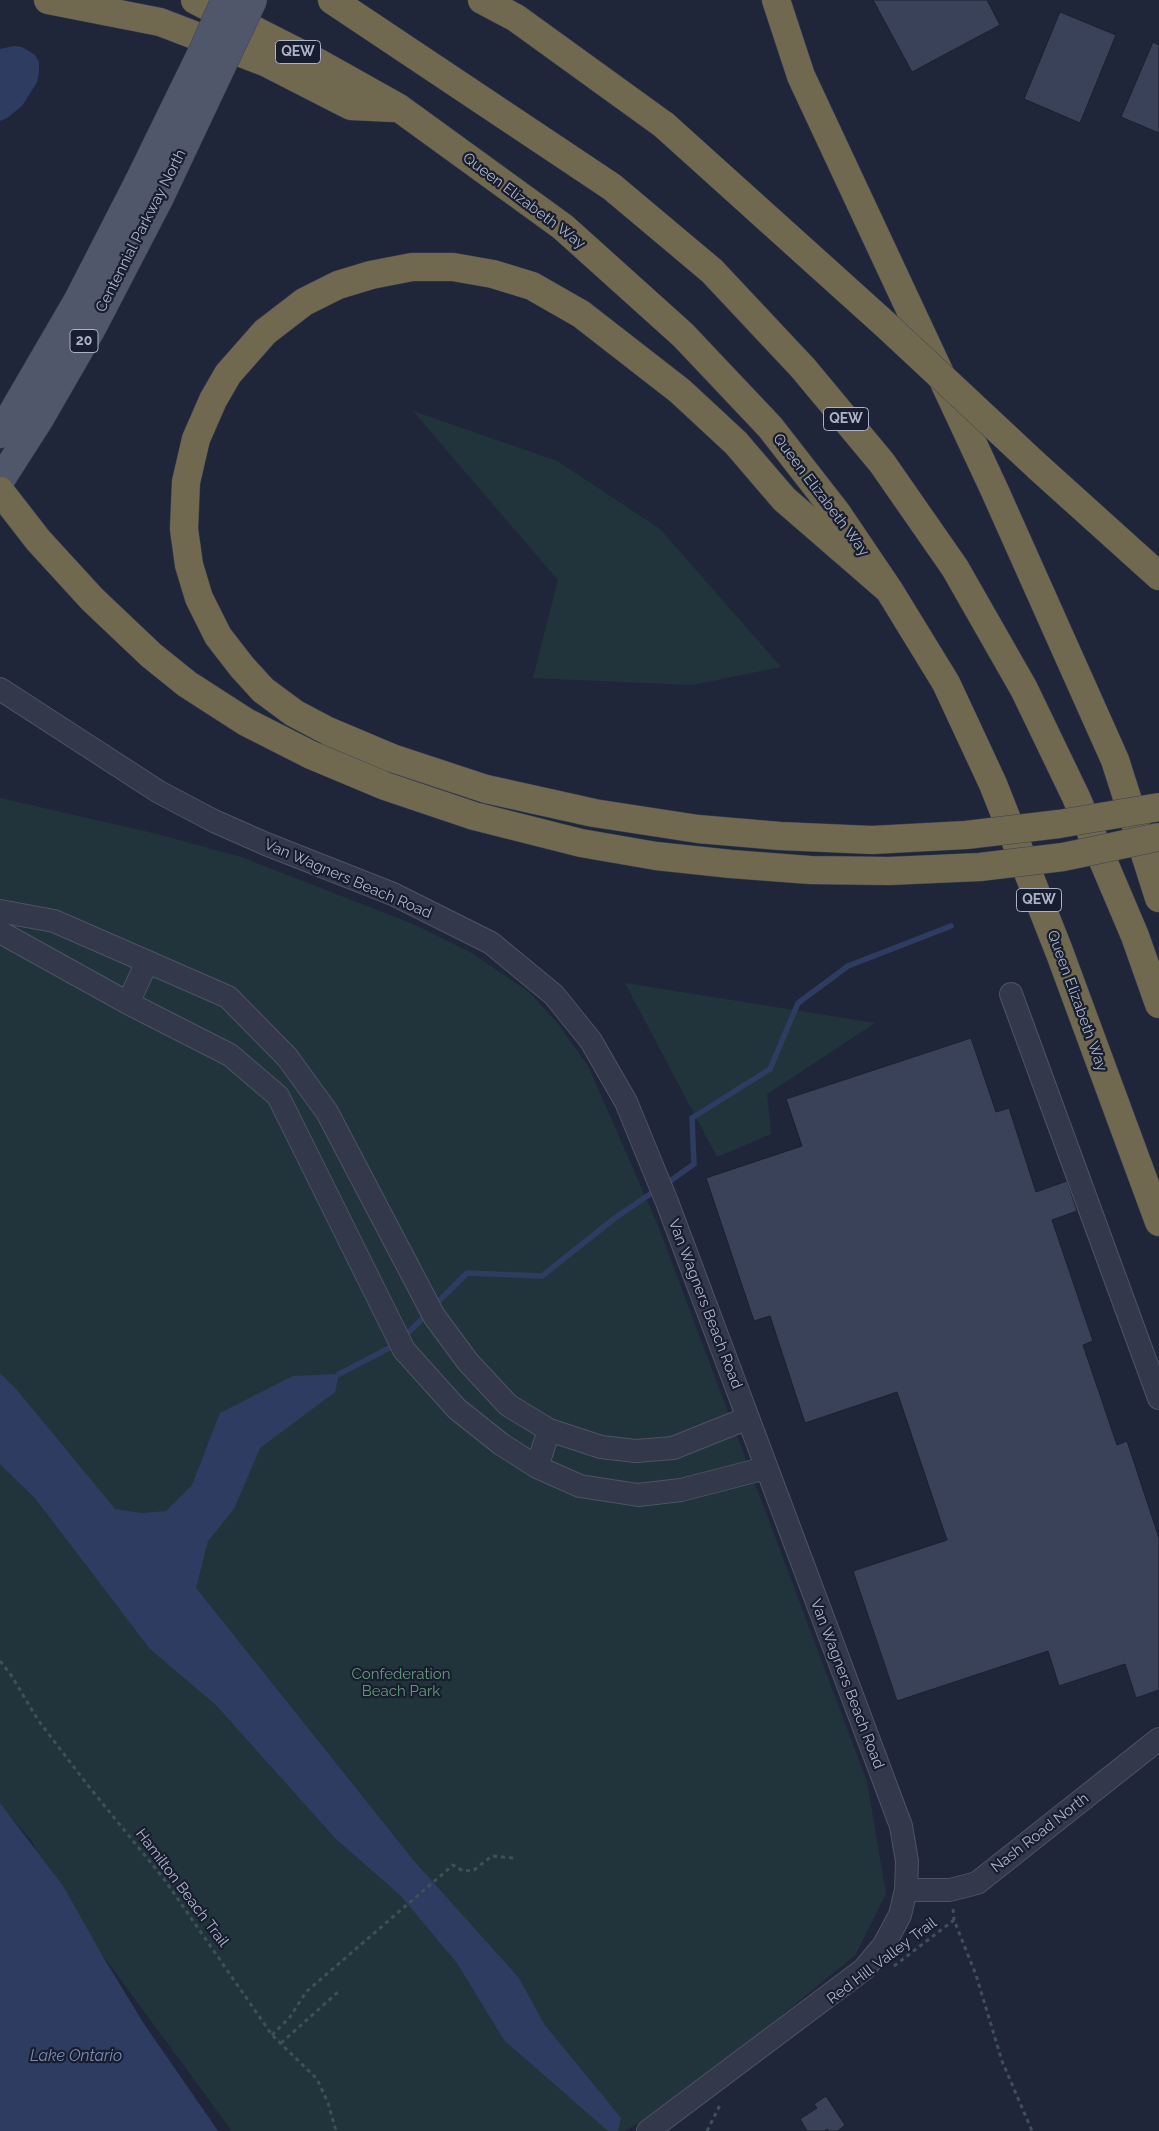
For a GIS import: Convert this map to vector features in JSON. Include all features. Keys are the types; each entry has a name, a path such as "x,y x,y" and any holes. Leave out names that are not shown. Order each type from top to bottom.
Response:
{"highway":[{"path":"48,0 160,22 267,63 351,106 399,108"},
{"name":"Queen Elizabeth Way","path":"195,0 317,62 399,108 562,227 683,335 770,427 838,513 890,590 946,683 993,784 1059,951 1159,1222"},
{"name":"QEW","path":"332,0 612,187 698,259 712,271 803,368 882,463 955,568 1024,689 1083,815 1135,936 1159,1004"},
{"path":"482,0 516,18 664,125 887,326 1159,576"},
{"path":"776,0 801,76 990,480 1115,760 1159,898"},
{"path":"890,590 784,499 736,443 680,391 581,314 532,286 493,274 453,267 412,267 371,275 338,285 304,302 265,332 228,374 213,400 196,439 186,482 184,530 189,565 199,598 218,636 242,667 264,690 294,713 328,731 392,758 486,789 594,814 698,830 780,836 872,840 966,836 1059,824 1159,807"},
{"path":"0,491 38,540 92,599 151,655 187,684 246,722 312,755 384,786 474,816 581,843 656,856 810,870 889,871 980,867 1063,857 1159,837"}],"main road":[{"name":"Centennial Parkway North","path":"0,481 39,420 92,328 225,0"},
{"name":"Centennial Parkway North","path":"0,434 78,300 149,190 253,0"}],"street":[{"name":"Van Wagners Beach Road","path":"0,689 40,717 166,796 266,844 393,894 491,944 554,995 591,1042 626,1102 667,1202 901,1826 907,1861 906,1890 900,1916 884,1945 864,1969 648,2131"},
{"path":"0,911 54,921 228,997 287,1056 327,1112 434,1316 468,1362 508,1405 549,1430 601,1447 636,1451 673,1448 748,1418"},
{"path":"0,932 128,1003 230,1055 278,1096 404,1350 457,1409 500,1444 537,1467 580,1486 638,1495 681,1490 766,1468"},
{"path":"128,1003 148,962"},
{"path":"1011,994 1159,1398"},
{"path":"537,1467 549,1430"},
{"name":"Nash Road North","path":"906,1890 950,1890 977,1882 1159,1739"}],"path":[{"name":"Hamilton Beach Trail","path":"0,1661 44,1728 164,1879 272,2035 317,2079 328,2103 336,2131"},
{"path":"272,2035 290,2017 306,1992 453,1864 463,1871 474,1870 492,1856 514,1858"},
{"name":"Red Hill Valley Trail","path":"891,1968 954,1920 976,1975 1002,2061 1032,2131"},
{"path":"281,2043 338,1992"},
{"path":"707,2131 724,2097"}],"green space":[{"path":"413,411 557,461 660,529 781,667 692,685 533,678 558,580"},
{"name":"Confederation Beach Park","path":"0,798 157,834 241,857 413,924 470,952 529,992 558,1024 588,1066 657,1223 867,1782 886,1894 855,1955 683,2096 625,2131 232,2131 52,1886 32,1841 0,1805"},
{"path":"625,983 875,1023 767,1094 771,1134 717,1157"}],"water":[{"path":"14,46 22,47 35,55 39,62 39,72 37,82 22,106 0,121 0,49"},
{"path":"0,1373 17,1390 115,1509 142,1513 166,1511 192,1485 220,1413 293,1376 339,1374 335,1392 260,1448 234,1509 208,1541 196,1588 414,1861 519,1978 544,2024 621,2118 618,2131 608,2131 504,2040 457,1963 401,1896 335,1838 216,1705 150,1649 35,1498 0,1464"},
{"name":"Lake Ontario","path":"0,1803 63,1886 144,2024 218,2131 0,2131"}],"building":[{"path":"873,0 987,0 1000,25 912,72"},
{"path":"1060,12 1116,35 1080,123 1024,99"},
{"path":"1153,42 1159,45 1159,133 1121,117"},
{"path":"971,1038 996,1112 1009,1108 1036,1192 1067,1181 1077,1211 1052,1220 1093,1341 1083,1345 1117,1445 1127,1441 1159,1538 1159,1690 1136,1698 1125,1664 1059,1686 1048,1651 897,1701 853,1571 947,1540 897,1392 805,1423 770,1316 754,1321 706,1178 802,1146 786,1099"},
{"path":"826,2096 845,2125 838,2131 829,2131 827,2129 825,2131 807,2131 800,2119 817,2108 814,2104"}],"waterway":[{"path":"666,1184 694,1164 692,1118 770,1069 798,1003 848,966 951,926"},
{"path":"435,1305 467,1273 542,1276 615,1218 656,1190"},
{"path":"404,1337 427,1314"},
{"path":"339,1374 397,1344"}]}
